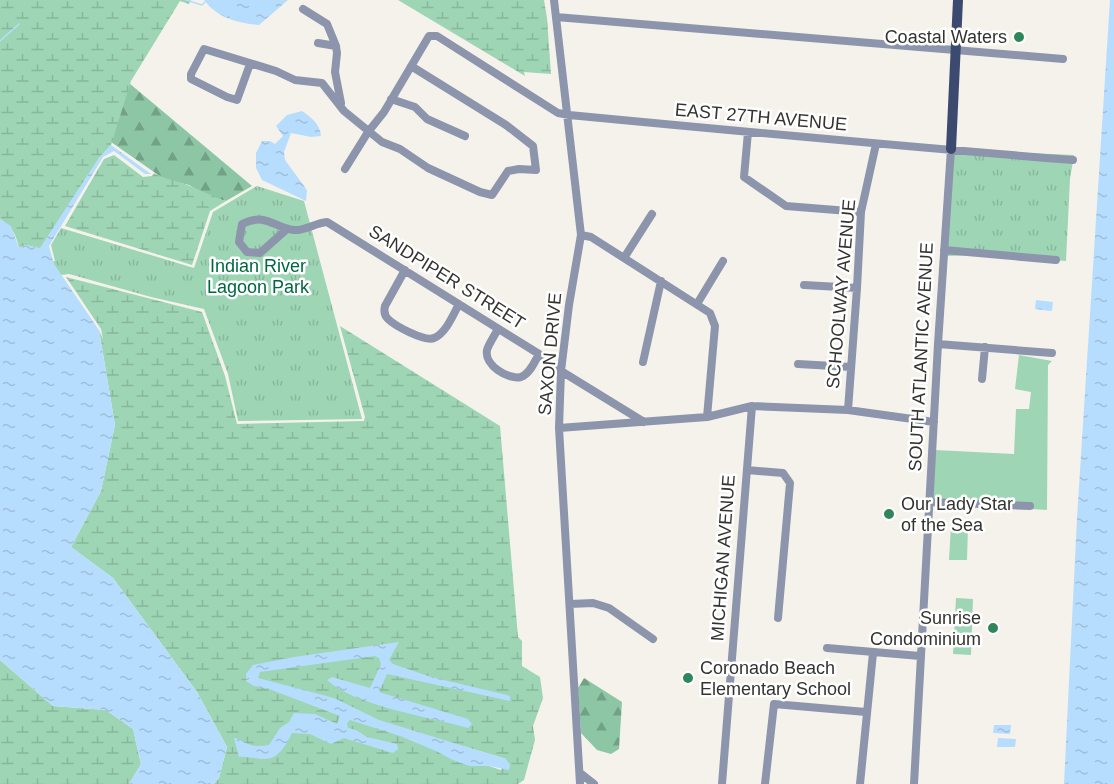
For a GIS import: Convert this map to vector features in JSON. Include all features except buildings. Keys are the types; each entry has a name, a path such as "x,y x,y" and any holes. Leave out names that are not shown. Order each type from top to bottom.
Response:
{"main road":[{"path":"951,148 958,0"}],"street":[{"name":"SAXON DRIVE","path":"554,0 581,235 561,371 559,428 580,784"},
{"path":"303,9 327,24 336,46 335,72 338,96 344,111"},
{"path":"556,17 1063,59"},
{"path":"345,169 368,132 384,112 429,36 437,36 558,113 569,116"},
{"path":"318,43 336,46"},
{"path":"250,63 237,100 191,79 191,74 204,49 250,63 295,80 322,83 344,111 382,142 400,149 428,168 480,192 492,195 508,171 536,170 533,146 506,125 411,66"},
{"path":"391,99 415,107 427,119 465,136"},
{"name":"EAST 27TH AVENUE","path":"569,116 1073,160"},
{"path":"748,132 744,177 786,206 861,212"},
{"name":"SCHOOLWAY AVENUE","path":"559,428 707,417 752,406 848,410 861,212 876,144"},
{"name":"SOUTH ATLANTIC AVENUE","path":"914,784 951,148"},
{"path":"624,258 652,214"},
{"name":"SANDPIPER STREET","path":"287,229 260,253 247,252 239,242 242,224 252,219 271,221 297,231 320,222 327,222 644,422"},
{"path":"581,235 591,237 710,313 715,326 707,417"},
{"path":"944,250 1056,260"},
{"path":"697,304 723,261"},
{"path":"405,270 385,306 384,312 388,319 422,338 432,339 441,334 459,304"},
{"path":"643,362 661,281"},
{"path":"804,285 857,288"},
{"path":"498,329 487,349 487,356 492,366 512,377 521,377 528,373 539,354"},
{"path":"938,344 1052,353"},
{"path":"982,379 985,347"},
{"path":"798,364 851,366"},
{"name":"MICHIGAN AVENUE","path":"722,784 752,406"},
{"path":"848,410 934,422"},
{"path":"747,470 783,473 790,483 778,618"},
{"path":"929,502 1030,506"},
{"path":"570,604 593,603 609,608 652,639"},
{"path":"827,648 920,656"},
{"path":"860,784 873,653"},
{"path":"765,784 774,704 866,712"},
{"path":"580,772 594,784"}],"green space":[{"path":"0,0 191,0 189,4 180,1 131,81 111,145 99,158 40,249 26,245 19,248 13,231 0,219"},
{"path":"398,0 544,0 551,74 524,72 525,76"},
{"path":"129,83 252,186 226,201 208,196 189,185 164,179 111,142"},
{"path":"954,150 1074,155 1070,179 1066,261 982,255 947,256"},
{"path":"114,155 143,177 152,176 154,173 226,201 210,211 192,265 65,226 104,159"},
{"name":"Indian River Lagoon Park","path":"257,186 304,201 362,419 238,421 228,374 204,309 69,274 31,279 27,267 55,261 51,245 61,228 194,268 213,212"},
{"path":"66,277 202,312 225,376 237,424 364,421 365,417 340,326 500,426 518,637 522,641 522,666 540,677 543,698 533,726 535,740 524,780 518,784 214,784 219,778 227,747 197,692 113,578 71,547 101,491 115,425 99,330 103,339 101,329","holes":["463,746 506,759 501,770 489,766 470,766"]},
{"path":"1019,355 1052,361 1048,365 1047,510 932,503 935,450 1014,454 1016,409 1029,409 1031,392 1015,389"},
{"path":"951,525 968,526 967,560 949,560"},
{"path":"956,598 973,599 971,655 953,654"},
{"path":"0,660 53,706 106,710 133,729 141,764 129,784 0,784"},
{"path":"584,678 622,702 619,749 611,754 597,750 581,733 578,688"}],"water":[{"path":"204,0 288,0 259,25 228,18 215,11"},
{"path":"1110,0 1114,0 1114,784 1064,784 1077,518"},
{"path":"302,111 317,124 321,136 311,137 291,133 284,152 285,160 307,190 306,201 262,180 256,168 256,153 262,141 275,144 283,136 276,126 287,115"},
{"path":"111,145 151,174 145,174 114,151 103,157 49,246 54,264 99,330 115,425 101,491 71,547 113,578 197,692 227,747 219,778 214,784 129,784 141,764 133,729 106,710 53,706 0,660 0,219 11,226 19,248 26,245 40,248 99,158"},
{"path":"1036,300 1053,302 1052,311 1035,309"},
{"path":"399,642 389,660 393,664 431,677 512,698 510,701 387,674 379,692 468,719 472,724 468,728 374,704 340,689 327,680 332,677 370,688 381,664 379,658 375,656 260,672 258,678 334,698 379,720 506,759 510,765 509,770 489,766 470,766 400,736 350,720 347,723 348,728 367,737 397,744 398,749 393,753 344,738 331,744 310,734 292,733 285,746 274,757 264,759 239,757 234,738 253,746 269,745 294,713 315,714 337,724 340,716 269,689 254,686 246,681 246,674 253,665"},
{"path":"994,725 1011,725 1010,734 993,733"},
{"path":"998,738 1016,739 1015,747 997,747"}],"waterway":[{"path":"186,0 202,5 205,2"},
{"path":"0,41 19,24"}],"place":[{"name":"Coastal Waters","path":"1019,37"},
{"name":"Our Lady Star of the Sea","path":"889,514"},
{"name":"Sunrise Condominium","path":"993,628"},
{"name":"Coronado Beach Elementary School","path":"688,678"}]}
